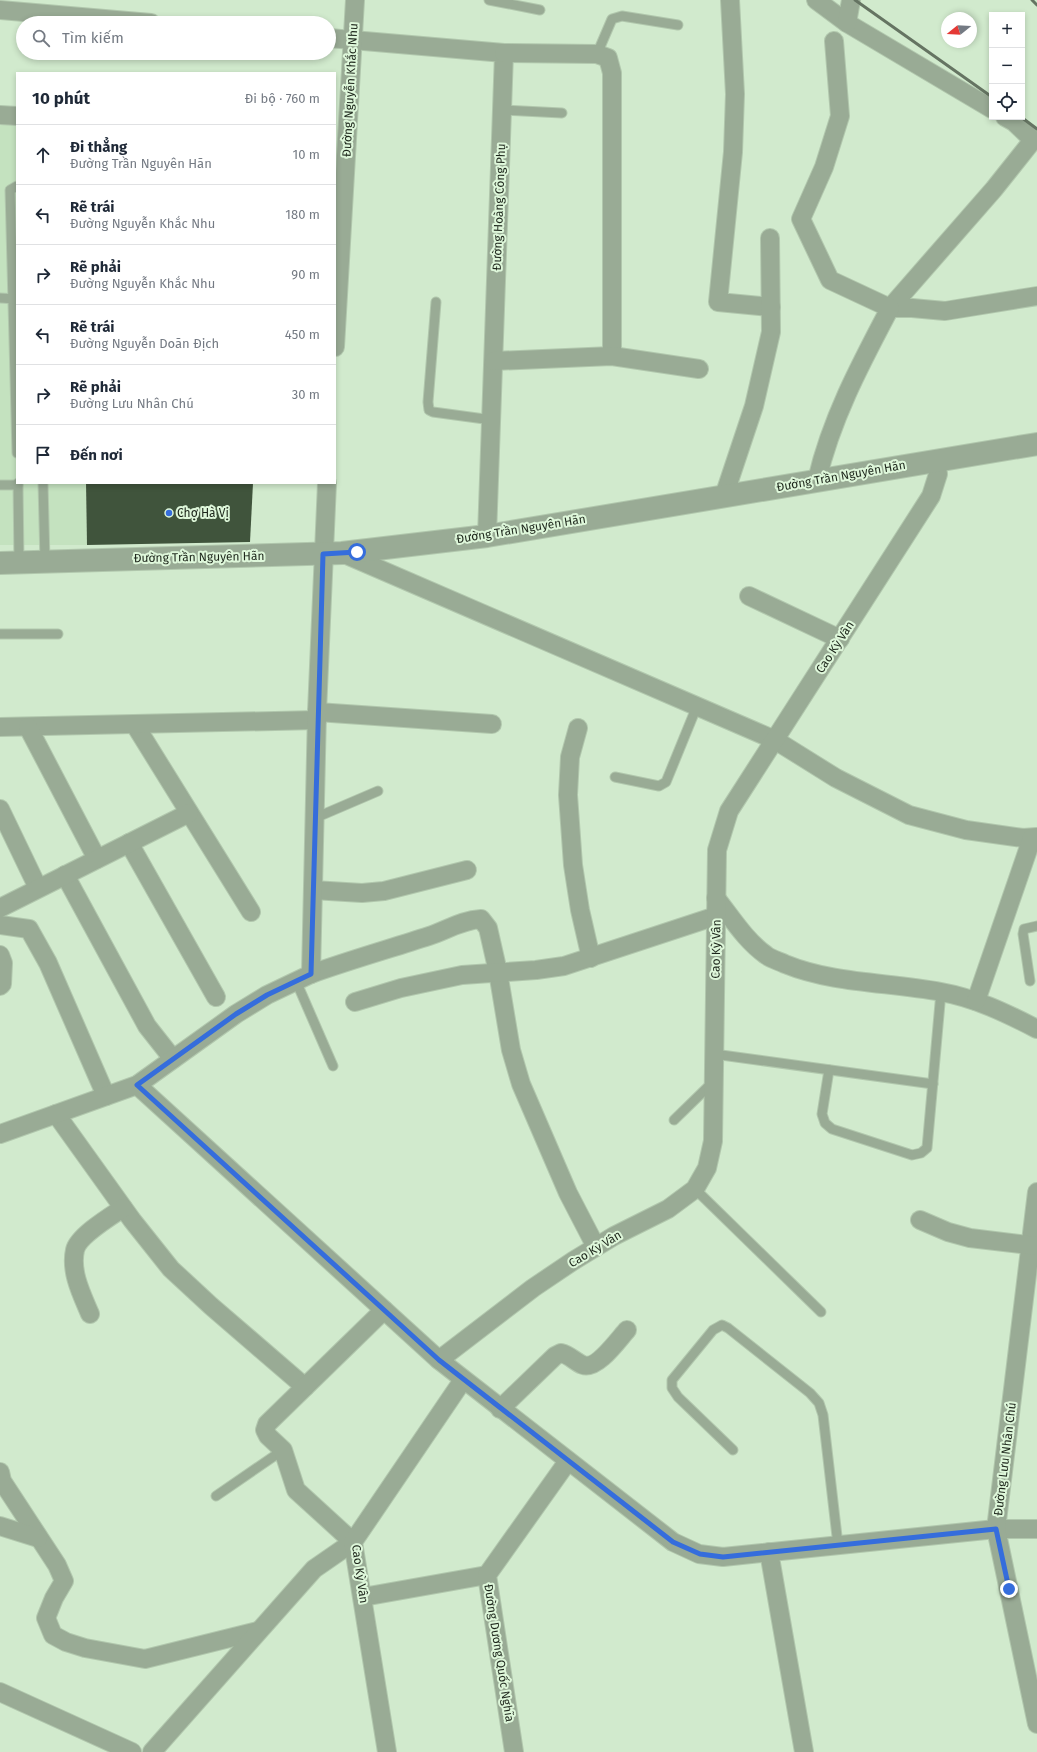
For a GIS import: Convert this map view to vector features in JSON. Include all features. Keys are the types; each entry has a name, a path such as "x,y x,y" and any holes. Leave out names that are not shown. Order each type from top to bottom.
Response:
{"street":[{"name":"Đường Nguyễn Khắc Nhu","path":"336,311 341,129 353,40 355,0"},
{"path":"730,0 735,94 733,145 718,302 771,307"},
{"path":"816,0 848,23 989,107"},
{"path":"848,23 851,0"},
{"path":"0,10 70,16"},
{"path":"336,39 504,53 597,54 608,58 612,73 612,356"},
{"path":"834,41 840,116 824,167 801,219 830,280 890,308 945,311 1037,296"},
{"name":"Đường Hoàng Công Phụ","path":"487,536 504,53"},
{"path":"0,115 16,116"},
{"path":"817,480 824,452 838,413 890,308 994,189 1033,140 1010,120"},
{"path":"724,496 747,427 771,332 770,238"},
{"path":"494,362 612,356 699,369"},
{"name":"Đường Trần Nguyên Hãn","path":"10,562 333,554 487,536 1037,444"},
{"name":"Cao Kỳ Vân","path":"439,1360 533,1288 596,1247 668,1209 695,1190 707,1168 713,1141 717,850 729,811 931,496 938,474 936,460"},
{"path":"303,978 313,890 317,716 333,554 327,484"},
{"path":"333,554 775,740 836,778 910,815 966,830 1023,838 1034,838 976,1001"},
{"path":"749,596 840,639"},
{"path":"0,727 135,725 317,716 492,724"},
{"path":"135,725 251,912"},
{"path":"28,727 97,859"},
{"path":"578,728 570,757 568,795 572,865 591,958"},
{"path":"0,809 38,888"},
{"path":"0,908 189,813"},
{"path":"129,843 216,997"},
{"path":"313,890 362,893 384,891 467,870"},
{"path":"65,875 147,1026 174,1059"},
{"path":"716,898 748,940 767,956 798,969 826,976 941,992 976,1001 1001,1011 1037,1029"},
{"path":"355,1002 430,981 462,975 536,970 557,967 591,958 716,916"},
{"path":"0,1134 137,1085 236,1014 267,995 303,978 354,959 432,935 468,920 481,919 488,928 498,972 511,1050 521,1084 568,1193 596,1247"},
{"path":"0,925 29,929 48,963 106,1096"},
{"path":"0,955 3,963 2,984 0,986"},
{"path":"137,1085 439,1360 500,1409 673,1542 700,1554 723,1557 996,1529 1037,1529"},
{"path":"56,1114 123,1208 171,1269 305,1387"},
{"name":"Đường Lưu Nhân Chú","path":"1037,1192 1034,1245 996,1529 1037,1724"},
{"path":"90,1314 77,1286 75,1249 87,1234 123,1208"},
{"path":"920,1220 948,1232 970,1238 1034,1245"},
{"path":"152,1752 314,1569 353,1542 296,1490 283,1450 268,1436 265,1430 267,1424 384,1310"},
{"path":"500,1409 556,1356 561,1353 568,1354 582,1365 592,1366 599,1361 627,1330"},
{"name":"Cao Kỳ Vân","path":"387,1752 353,1542 463,1380"},
{"name":"Đường Dương Quốc Nghĩa","path":"514,1752 487,1575 568,1461"},
{"path":"0,1472 2,1481 57,1565 64,1581 54,1598 46,1618 53,1635 66,1642 114,1654 145,1659 258,1631"},
{"path":"0,1526 38,1538"},
{"path":"768,1552 804,1752"},
{"path":"363,1597 487,1575"},
{"path":"0,1692 132,1752"}],"lane":[{"path":"489,0 540,10"},
{"path":"597,54 612,19 617,17 622,16 678,25"},
{"path":"502,110 562,113"},
{"path":"16,187 10,190 15,299 16,412"},
{"path":"0,298 15,299"},
{"path":"436,302 428,402 429,410 433,412 492,420"},
{"path":"0,485 18,484 10,562"},
{"path":"43,484 45,561"},
{"path":"0,634 58,634"},
{"path":"615,777 659,786 666,782 697,706"},
{"path":"315,818 378,790"},
{"path":"1030,981 1023,934 1024,929 1037,926"},
{"path":"303,978 334,1066"},
{"path":"829,1070 822,1114 825,1123 832,1129 912,1155 921,1153 927,1148 941,992"},
{"path":"714,1054 933,1084"},
{"path":"674,1120 714,1081"},
{"path":"695,1190 822,1312"},
{"path":"733,1450 678,1398 672,1388 672,1380 713,1330 722,1326 728,1328 740,1337 819,1403 823,1415 838,1545"},
{"path":"216,1496 283,1450"}],"shaded area":[{"path":"0,124 16,124 16,484 86,484 87,545 0,545"}],"building":[{"name":"Chợ Hà Vị","path":"86,484 253,484 250,542 87,545"}],"railway":[{"path":"855,0 989,95"},
{"path":"1032,0 1037,5"},
{"path":"1025,120 1037,129"}],"place":[{"name":"Chợ Hà Vị","path":"169,513"}],"route":[{"path":"357,552 323,554 317,712 311,974 267,995 236,1014 137,1085 439,1360 673,1542 700,1554 723,1557 996,1529 1009,1589"}]}
